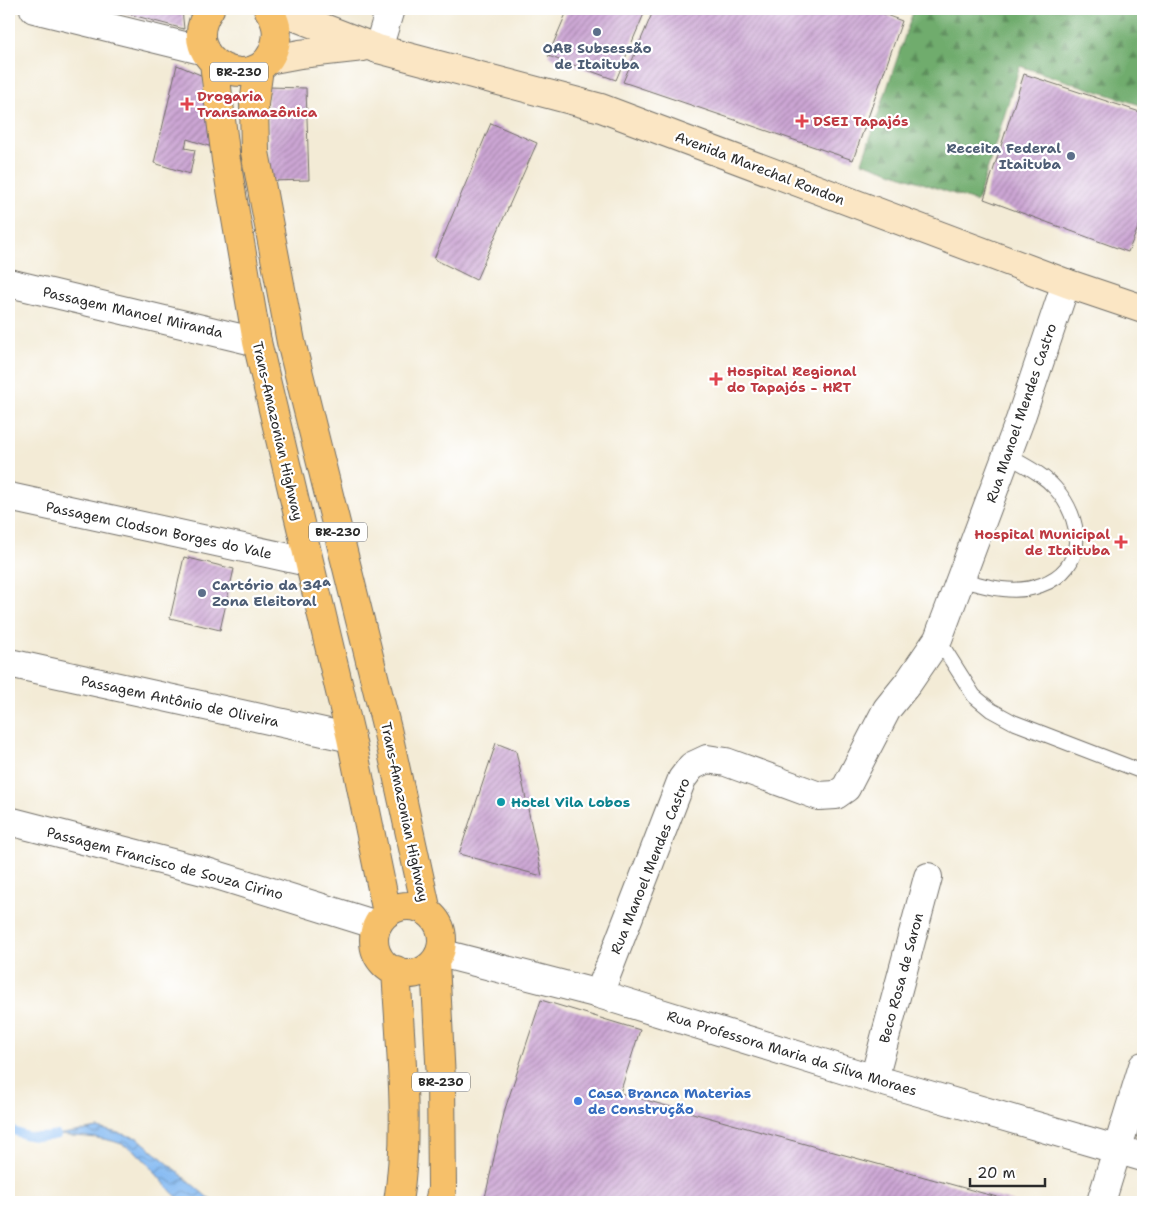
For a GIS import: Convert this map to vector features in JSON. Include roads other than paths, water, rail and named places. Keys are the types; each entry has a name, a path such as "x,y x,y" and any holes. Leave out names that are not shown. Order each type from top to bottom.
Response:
{"main road":[{"name":"BR-230","path":"209,9 202,22 200,37 210,57 237,73 263,64 278,34 274,18 268,9"},
{"name":"Trans-Amazonian Highway","path":"210,57 257,342 351,738 382,919"},
{"name":"Trans-Amazonian Highway","path":"263,64 254,104 255,152 291,342 388,729 427,912"},
{"path":"382,919 407,906 427,912"},
{"name":"BR-230","path":"427,912 441,930 442,942 438,957 442,1188 440,1202"},
{"name":"BR-230","path":"382,919 374,938 376,952 384,964 396,970 402,1071 402,1180 398,1202"},
{"path":"396,970 406,975 417,974 427,970 438,957"}],"street":[{"path":"34,9 210,57"},
{"name":"Avenida Marechal Rondon","path":"275,9 374,48 601,108 1066,283 1142,304"},
{"path":"374,48 390,9"},
{"name":"Avenida Marechal Rondon","path":"263,64 300,54 374,48"},
{"name":"Passagem Manoel Miranda","path":"9,283 257,342"},
{"name":"Rua Manoel Mendes Castro","path":"599,994 682,779 692,766 707,759 726,762 819,796 836,796 846,788 887,709 938,640 962,580 1007,455 1066,283"},
{"name":"Passagem Clodson Borges do Vale","path":"9,497 308,562"},
{"name":"Passagem Antônio de Oliveira","path":"9,663 351,738"},
{"name":"Passagem Francisco de Souza Cirino","path":"9,821 382,919"},
{"name":"Beco Rosa de Saron","path":"874,1079 928,878"},
{"name":"Rua Professora Maria da Silva Moraes","path":"438,957 599,994 874,1079 1143,1157"},
{"path":"1101,1202 1143,1066"}],"lane":[{"path":"962,580 996,589 1020,590 1041,586 1060,575 1071,558 1076,544 1076,525 1063,498 1054,486 1035,471 1007,455"},
{"path":"938,640 974,696 992,710 1014,722 1143,772"}],"water":[{"path":"98,1128 138,1138 213,1202 188,1203 180,1199 173,1194 137,1153 122,1144 95,1138 57,1135"}],"waterway":[{"path":"9,1128 20,1134 32,1137 57,1135"}],"place":[{"name":"OAB Subsessão de Itaituba","path":"597,32"},
{"name":"Drogaria Transamazônica","path":"187,104"},
{"name":"DSEI Tapajós","path":"802,121"},
{"name":"Receita Federal Itaituba","path":"1071,156"},
{"name":"Hospital Regional do Tapajós - HRT","path":"716,379"},
{"name":"Hospital Municipal de Itaituba","path":"1121,542"},
{"name":"Cartório da 34ª Zona Eleitoral","path":"202,593"},
{"name":"Hotel Vila Lobos","path":"501,802"},
{"name":"Casa Branca Materias de Construção","path":"578,1101"}]}
